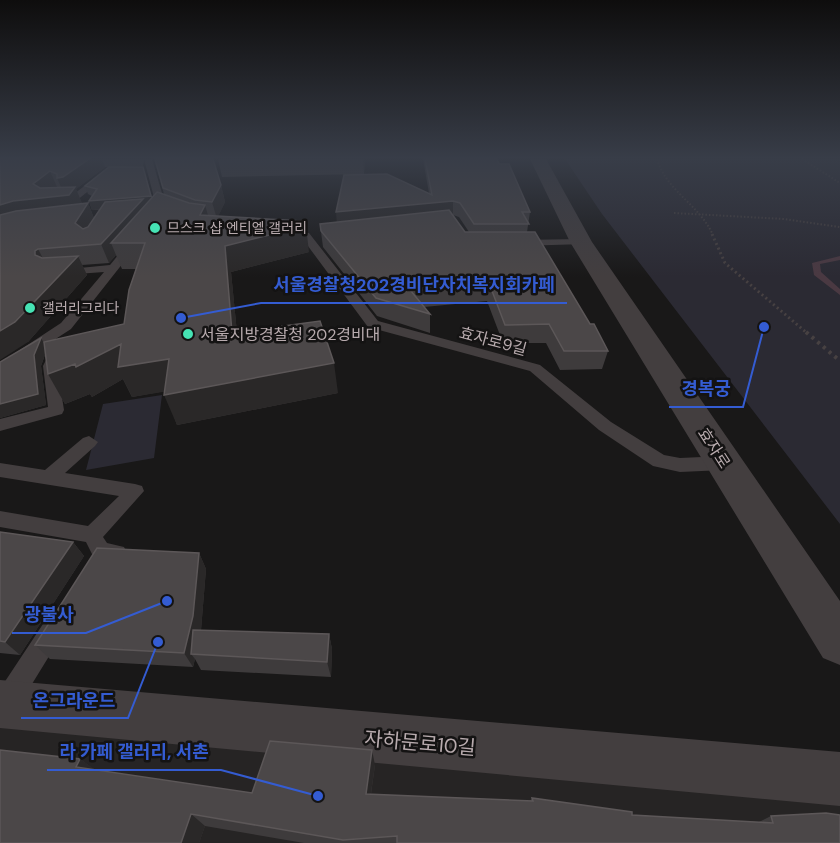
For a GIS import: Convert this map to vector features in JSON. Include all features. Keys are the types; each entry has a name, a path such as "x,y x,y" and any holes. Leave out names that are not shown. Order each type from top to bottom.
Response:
{"street":[{"name":"효자로","path":"558,198 581,242 840,642"},
{"name":"자하문로10길","path":"3,704 840,779"}],"lane":[{"path":"70,198 85,198"},
{"path":"155,198 157,212 179,215"},
{"name":"효자로9길","path":"275,231 311,235 373,324 535,368 605,426 659,461 680,465 724,464"},
{"path":"0,425 56,410 50,366 66,326 141,234"},
{"path":"504,244 581,242"},
{"path":"52,272 113,268"},
{"path":"0,370 66,326"},
{"path":"47,479 89,442"},
{"path":"0,470 135,491 94,553"},
{"path":"0,519 94,553 135,554"},
{"path":"3,704 65,610"}],"path":[{"path":"685,198 703,215 725,263 840,361"},
{"path":"674,213 784,219 840,227"}],"shaded area":[{"path":"591,198 840,198 840,524"},
{"path":"162,395 154,458 86,470 103,404"},
{"path":"0,722 840,794 840,843 0,843"}],"building":[{"path":"0,198 38,198 13,201 0,205"},
{"path":"91,198 122,198 89,201"},
{"path":"151,198 175,198 205,205 200,215 302,221 306,226 225,246 232,333 320,321 334,363 164,395 169,359 118,367 121,344 76,367 75,364 48,374 44,342 124,324 129,290 145,243 111,243"},
{"path":"191,198 214,198 212,202"},
{"path":"339,198 524,198 530,212 522,212 529,224 474,224 460,203 453,201 336,212"},
{"path":"143,199 101,244 35,251 35,255 42,258 78,256 15,322 0,331 0,215 16,211 88,203 75,223 83,229 88,227 105,202"},
{"path":"449,210 465,232 535,232 590,324 594,324 608,351 564,351 549,324 505,325 489,283 411,291 430,314 376,298 321,231 320,224"},
{"path":"41,338 34,355 38,394 0,404 0,362"},
{"path":"0,532 73,542 5,642 0,641"},
{"path":"97,548 199,553 193,616 184,653 35,645"},
{"path":"193,630 329,634 327,662 191,654"},
{"path":"270,741 372,750 366,794 533,801 532,798 632,812 632,815 773,823 771,816 826,813 840,815 840,843 397,843 397,836 343,840 191,814 181,843 0,843 0,750 80,759 76,767 252,793"}],"waterway":[{"path":"840,258 816,263 817,273 840,293"}],"place":[{"name":"므스크 샵 엔티엘 갤러리","path":"155,228"},
{"name":"갤러리그리다","path":"30,308"},
{"name":"서울경찰청202경비단자치복지회카페","path":"181,318"},
{"name":"경복궁","path":"764,327"},
{"name":"서울지방경찰청 202경비대","path":"188,334"},
{"name":"광불사","path":"167,601"},
{"name":"온그라운드","path":"158,642"},
{"name":"라 카페 갤러리, 서촌","path":"318,796"}]}
